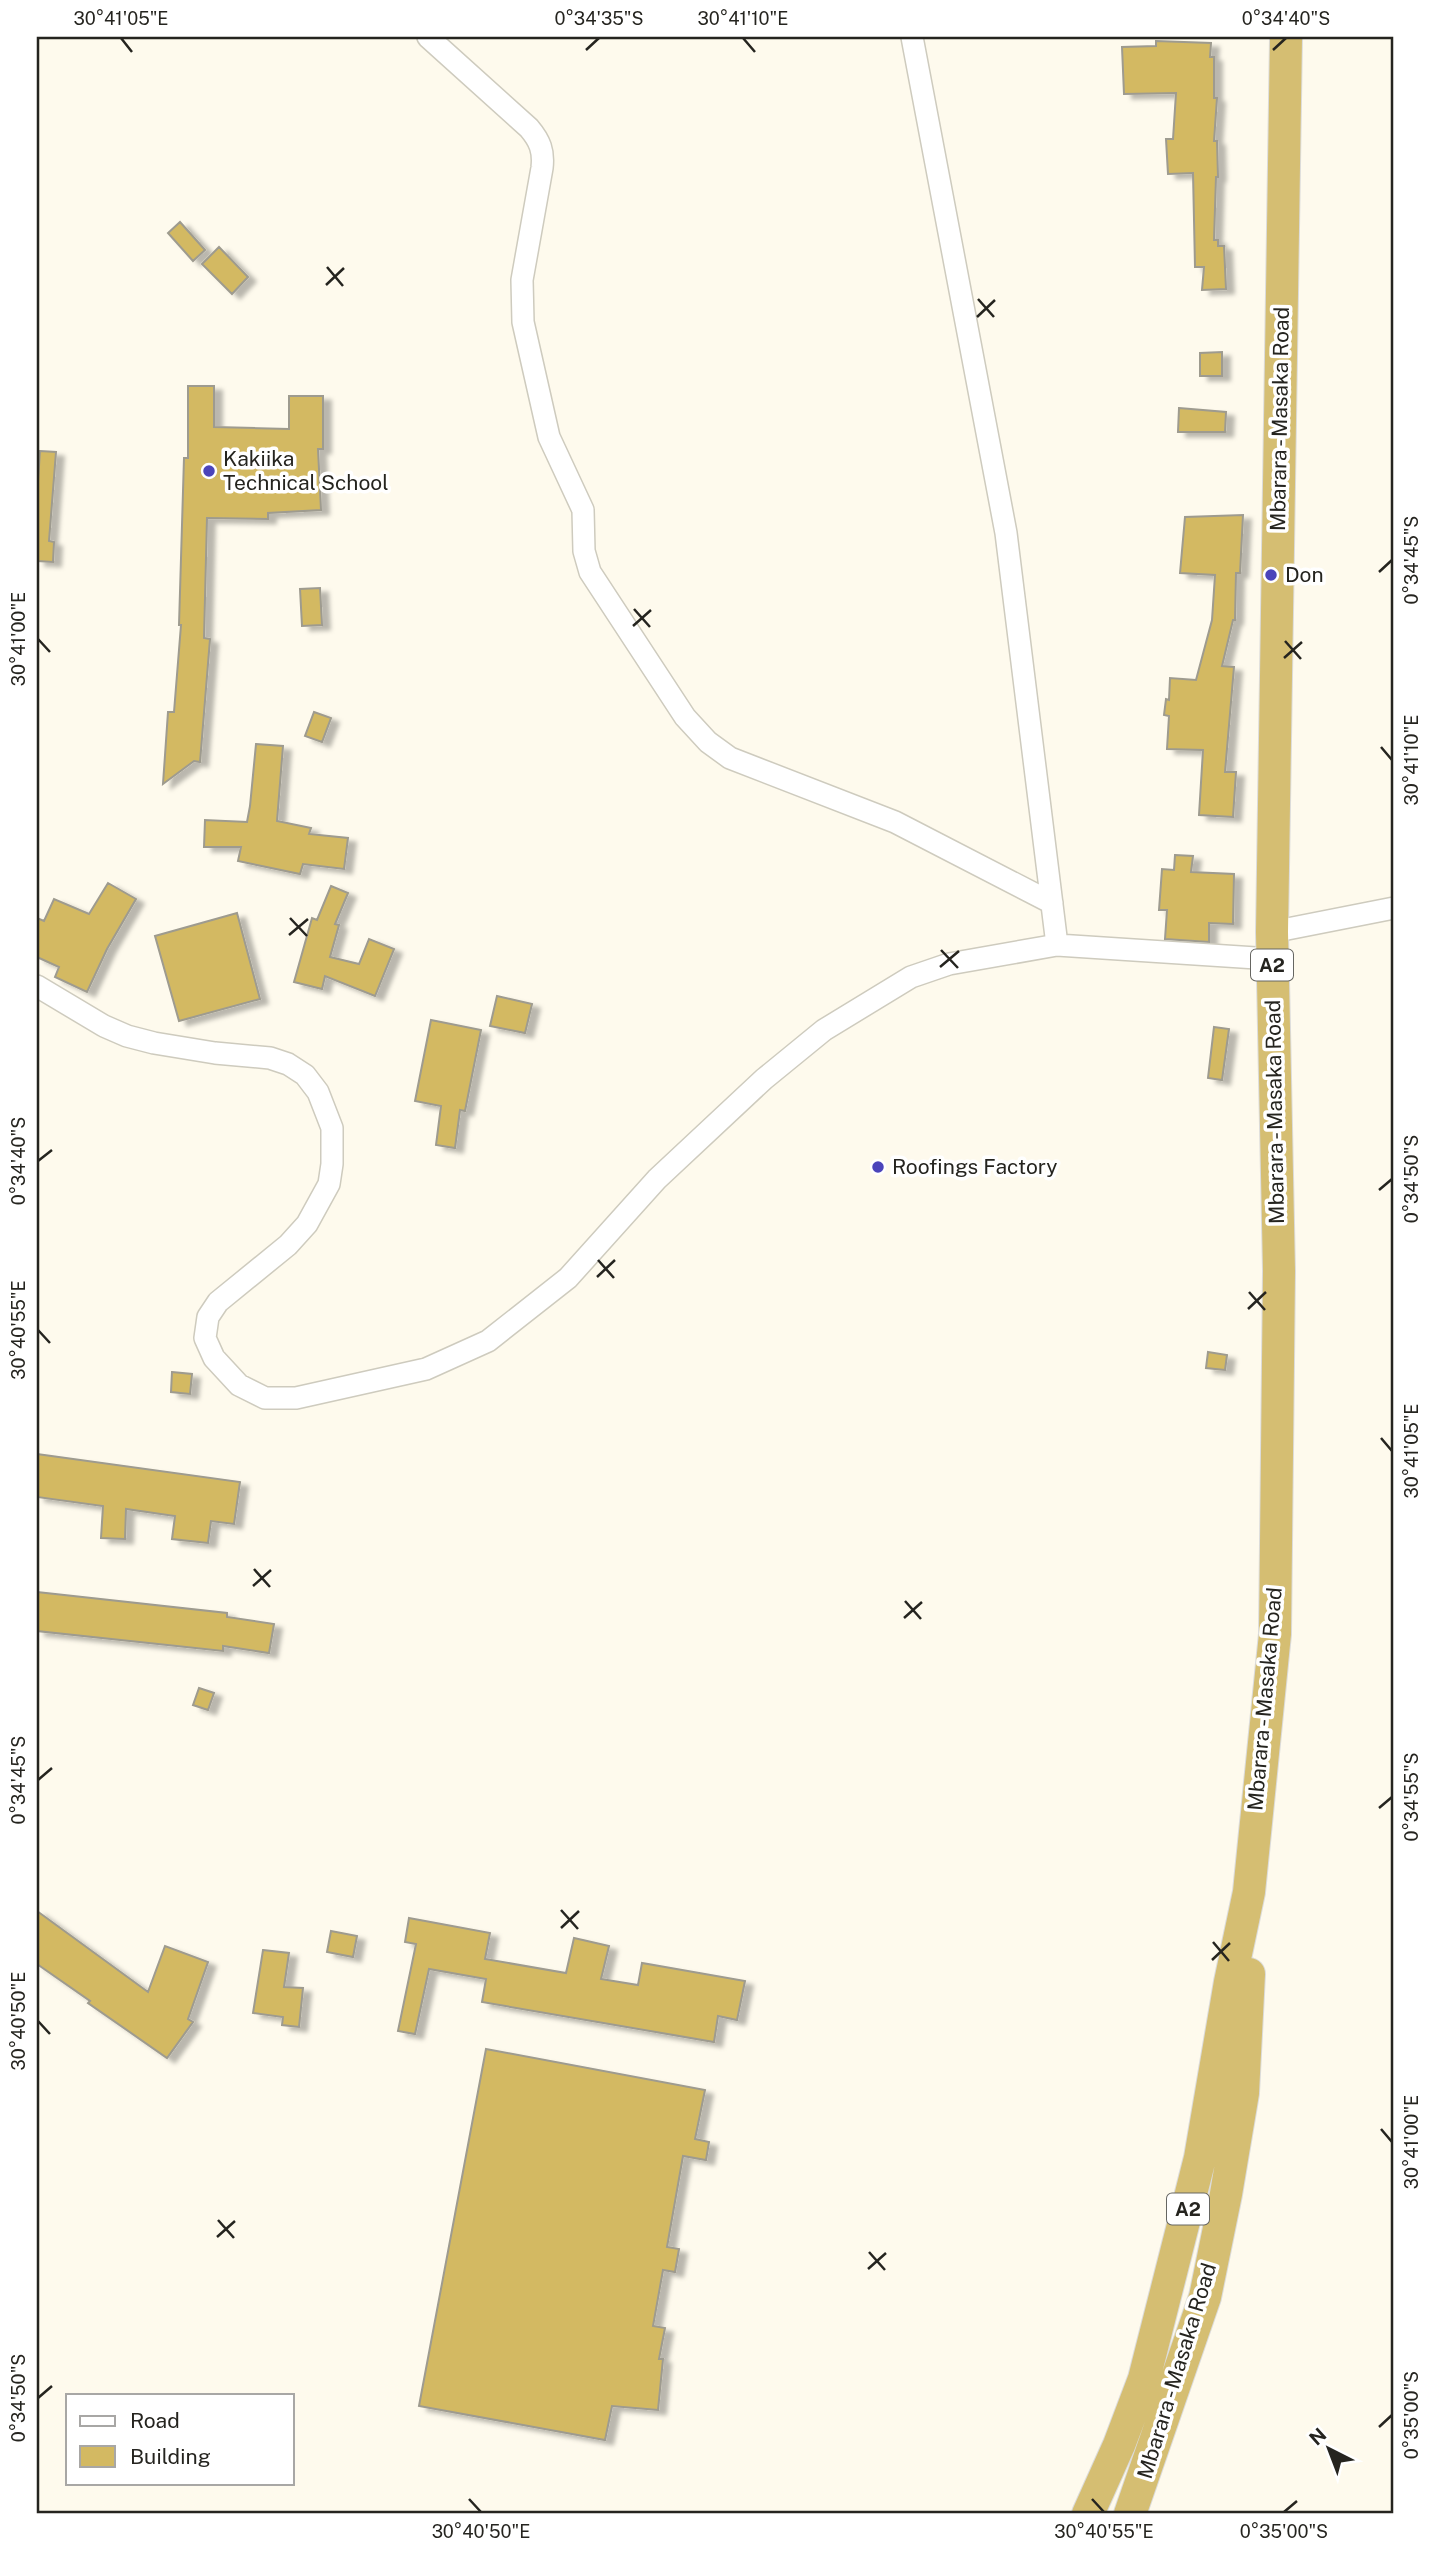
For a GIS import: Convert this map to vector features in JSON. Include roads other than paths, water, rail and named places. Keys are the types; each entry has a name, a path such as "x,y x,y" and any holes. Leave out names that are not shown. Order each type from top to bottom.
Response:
{"highway":[{"name":"Mbarara - Masaka Road","path":"1088,2514 1119,2445 1144,2379 1200,2158 1248,1892 1275,1634 1279,1271 1272,945 1286,37"},
{"name":"Mbarara - Masaka Road","path":"1130,2514 1205,2297 1227,2194 1243,2093 1249,1973 1248,1892"}],"street":[{"path":"428,37 529,128 541,146 542,168 522,280 523,322 549,437 583,510 584,551 590,572 685,717 708,742 730,758 895,822 1052,903"},
{"path":"912,37 1006,533 1057,945"},
{"path":"37,986 104,1026 127,1036 191,1049 270,1058 289,1064 305,1074 318,1092 332,1128 329,1184 307,1224 288,1245 218,1302 208,1317 205,1338 214,1358 239,1385 265,1398 296,1398 426,1369 488,1341 568,1278 657,1179 764,1079 824,1030 911,976 949,964 1057,945 1272,945 1394,908"}],"place":[{"name":"Kakiika Technical School","path":"209,471"},
{"name":"Don","path":"1271,575"},
{"name":"Roofings Factory","path":"878,1167"}]}
